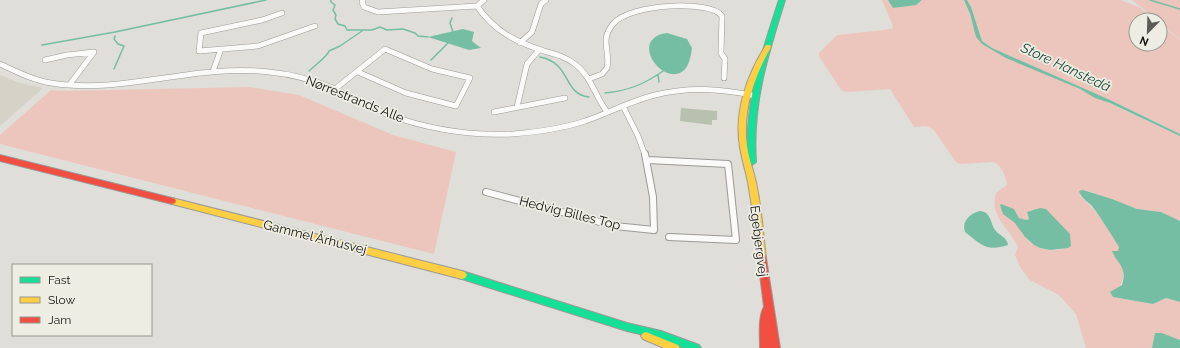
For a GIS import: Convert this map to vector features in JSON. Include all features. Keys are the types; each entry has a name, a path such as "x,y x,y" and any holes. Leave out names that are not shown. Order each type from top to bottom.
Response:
{"street":[{"path":"363,0 362,2 364,8 378,12 477,6 484,0"},
{"path":"520,43 532,32 541,4 546,0"},
{"name":"Egebjergvej","path":"751,174 750,134 756,96 768,47 782,0"},
{"path":"662,1 699,2 714,6 721,12 721,53 725,59 724,78"},
{"path":"589,79 602,73 607,68 608,62 605,52 605,38 611,26 620,16 645,3"},
{"path":"477,6 493,26 520,43 569,59 582,69 607,112"},
{"path":"282,14 262,20 201,32 199,51 258,46 315,26"},
{"name":"Egebjergvej","path":"768,47 754,69 746,94 744,136 746,159 751,174 768,307 775,348"},
{"path":"213,72 221,49"},
{"path":"335,89 385,49 432,69 470,78 456,106 412,96 358,72"},
{"path":"517,107 527,64 539,50"},
{"path":"45,60 67,55 94,52 70,84"},
{"name":"Nørrestrands Alle","path":"0,64 26,76 70,84 113,85 213,72 241,70 286,74 306,78 335,89 394,117 447,130 502,134 535,132 568,126 647,97 693,90 725,90 756,96"},
{"path":"746,94 751,98 748,119 750,134"},
{"path":"494,112 565,98"},
{"path":"623,106 637,133 648,160 728,164 736,240 669,237"},
{"name":"Gammel Århusvej","path":"0,158 418,263 487,282 696,348"},
{"name":"Hedvig Billes Top","path":"486,192 615,226 654,230 655,202 648,160"},
{"name":"Egebjergvej","path":"765,348 765,325 768,307"},
{"name":"Gammel Århusvej","path":"626,327 675,348"}],"shaded area":[{"path":"882,0 888,0 893,8 916,5 922,0 964,0 976,34 982,44 1180,136 1180,221 1161,212 1137,209 1088,191 1083,190 1080,196 1097,213 1119,247 1118,251 1113,251 1124,273 1122,282 1113,297 1153,304 1166,298 1180,302 1180,340 1162,333 1155,333 1152,348 1086,348 1076,314 1059,295 1030,280 1020,267 1015,255 1018,247 1001,222 995,209 996,193 1007,185 1005,175 1001,168 993,162 961,164 956,162 933,129 926,126 914,127 890,89 846,92 841,90 819,56 819,53 838,35 892,29 893,26","holes":["1014,209 1019,218 1025,220 1029,219 1068,248 1051,250 1035,245 1029,241 1020,230"]},
{"path":"888,0 922,0 916,5 893,8"},
{"path":"964,0 967,0 971,7 982,41 992,48 1110,100 1180,134 1180,136 1110,103 1095,98 1080,89 1006,58 982,44 976,37 970,14"},
{"path":"967,0 1120,0 1139,7 1145,12 1128,12 1128,52 1168,52 1168,30 1180,40 1180,134 1110,100 992,48 982,41 971,7"},
{"path":"1132,0 1180,0 1180,39 1168,29 1168,12 1147,12"},
{"path":"463,29 474,32 472,41 481,48 469,50 428,37"},
{"path":"667,33 687,39 692,48 687,67 683,71 675,74 666,73 658,67 652,60 649,51 650,43 656,37"},
{"path":"0,75 17,82 43,88 0,126"},
{"path":"250,87 299,95 393,135 456,152 434,254 0,144 0,135 51,90"},
{"path":"1083,190 1137,209 1161,212 1180,221 1180,302 1166,298 1153,304 1113,297 1110,292 1122,285 1124,274 1112,251 1118,251 1119,247 1096,211 1081,196 1079,191"},
{"path":"1001,204 1014,209 1019,218 1026,220 1029,219 1027,212 1040,208 1046,209 1070,234 1071,246 1068,248 1050,250 1034,245 1025,237 1015,223 1003,214"},
{"path":"980,211 985,212 988,215 994,229 1005,238 1008,245 994,248 985,246 980,244 965,232 964,224 968,218"},
{"path":"1155,333 1162,333 1180,340 1180,348 1152,348"}],"building":[{"path":"681,108 717,111 717,120 712,120 712,125 680,121"}],"waterway":[{"path":"42,45 115,32 266,0"},
{"path":"331,0 331,2 335,5 333,10 336,15 335,19 338,24 345,26 347,30 372,30 380,27 387,30 403,29 415,33 418,36 428,37"},
{"path":"1150,0 1180,9"},
{"path":"452,18 450,23 453,32"},
{"path":"309,71 329,51 340,46 362,31"},
{"path":"114,69 124,46 118,44 114,39 115,36"},
{"path":"431,60 448,43"},
{"path":"540,57 550,60 557,65 574,90 580,95 589,97"},
{"path":"605,93 621,91 636,86 650,80 663,71"},
{"path":"658,75 659,82"}],"traffic: fast":[{"path":"752,162 751,121 754,100 758,80 782,0"},
{"path":"462,275 627,327 661,335 696,348"}],"traffic: slow":[{"path":"762,258 755,196 745,156 742,130 745,105 751,81 768,47"},
{"path":"172,201 462,275"},
{"path":"646,336 675,348"}],"traffic: jam":[{"path":"0,158 172,201"},
{"path":"762,258 775,348"},
{"path":"765,348 765,325 767,310"}],"water label":[{"name":"Store Hanstedå","path":"1066,67"}]}
